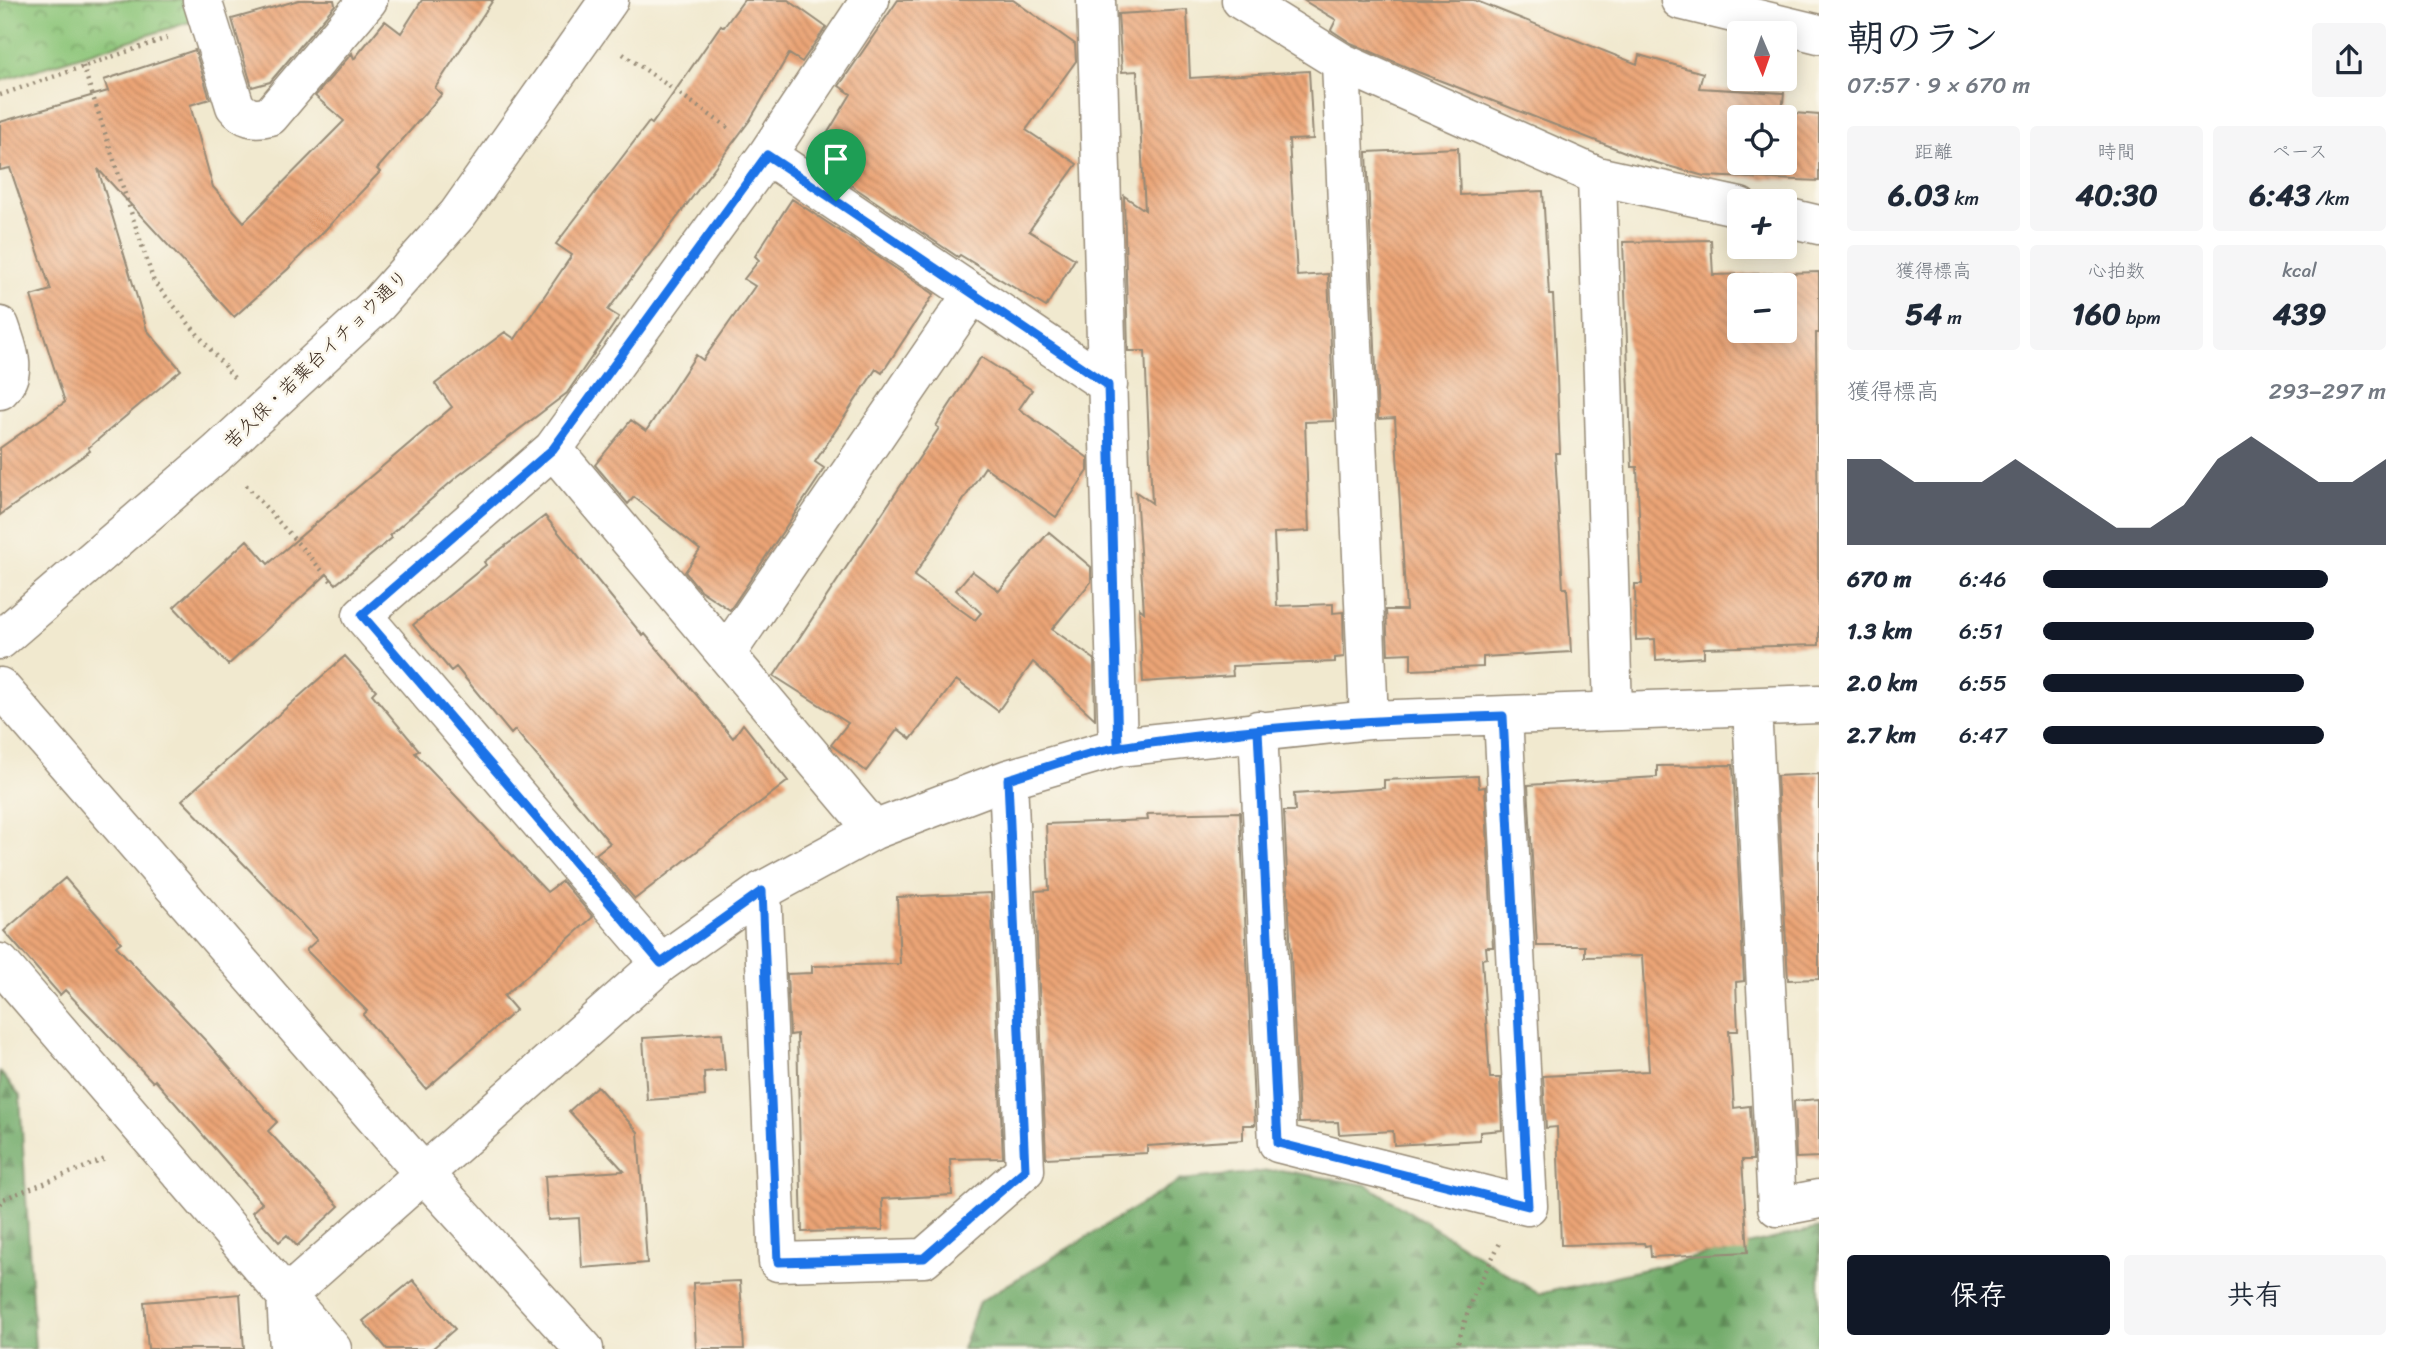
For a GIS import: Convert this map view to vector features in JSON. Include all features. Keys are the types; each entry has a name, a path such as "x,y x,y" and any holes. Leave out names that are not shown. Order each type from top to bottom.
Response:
{"street":[{"path":"206,12 235,106 242,114 256,119 270,117 368,0"},
{"path":"661,963 362,615 553,449 767,155 870,0"},
{"path":"1096,0 1118,747"},
{"path":"1241,0 1341,62 1597,176 1727,204"},
{"path":"1680,0 1819,34"},
{"name":"苦久保・若葉台イチョウ通り","path":"0,640 217,453 378,304 458,214 599,15"},
{"path":"1341,62 1369,720"},
{"path":"767,155 1108,385"},
{"path":"1597,176 1613,712"},
{"path":"1797,220 1819,225"},
{"path":"726,654 973,293"},
{"path":"0,326 12,360 8,383 0,390"},
{"path":"553,449 874,830"},
{"path":"0,687 425,1175 584,1349"},
{"path":"286,1296 661,963 762,891 874,830 1008,779 1118,747 1369,720 1819,704"},
{"path":"1752,707 1777,1207 1819,1199"},
{"path":"1258,730 1278,1143 1528,1206 1503,716"},
{"path":"762,891 778,1262 924,1258 1025,1170 1008,779"},
{"path":"0,963 332,1349"},
{"path":"286,1296 289,1349"}],"path":[{"path":"0,95 83,66 206,12"},
{"path":"599,15 767,155"},
{"path":"83,66 154,282 262,412"},
{"path":"217,453 362,615"},
{"path":"0,1204 3,1199 152,1140"},
{"path":"1456,1349 1474,1296 1504,1234 1528,1206"}],"green space":[{"path":"0,0 186,0 193,21 0,81"},
{"path":"0,1072 20,1096 35,1349 0,1349"},
{"path":"1280,1170 1367,1185 1539,1294 1819,1228 1819,1349 962,1349 979,1302 1181,1180"}],"building":[{"path":"299,0 334,0 335,5 270,82 252,87 232,19"},
{"path":"422,0 493,0 435,88 442,94 377,169 380,172 288,269 234,317 98,169 147,330 181,370 88,448 90,451 0,515 0,448 65,402 31,296 51,290 10,168 0,170 0,122 108,91 104,80 195,50 210,99 190,105 213,187 244,222 344,121 315,96 352,53 354,59 385,21 401,33"},
{"path":"744,0 788,0 826,27 802,62 789,54 750,120 608,310 619,317 567,393 458,476 390,535 392,538 336,584 327,574 228,665 174,607 247,540 268,564 452,407 435,384 505,332 515,339 572,255 556,244 649,122 652,124 721,25 724,27"},
{"path":"898,0 1013,0 1075,44 1076,61 1026,130 1077,164 1029,231 1075,259 1046,307 960,255 958,257 812,159 851,94 839,86"},
{"path":"1303,0 1474,0 1637,64 1639,55 1703,73 1699,88 1784,93 1783,105 1727,105 1727,175 1797,175 1797,113 1819,115 1819,181 1704,176 1643,159 1418,72 1351,43 1331,30 1336,20"},
{"path":"1187,10 1190,78 1309,71 1313,139 1289,140 1297,276 1328,274 1334,421 1305,422 1309,531 1274,533 1277,606 1333,604 1333,613 1343,612 1344,657 1335,658 1335,662 1232,666 1233,676 1143,682 1139,608 1144,612 1136,492 1152,503 1145,351 1128,351 1124,196 1145,210 1137,71 1122,72 1118,14"},
{"path":"1458,148 1460,195 1543,191 1549,295 1553,295 1556,353 1560,453 1555,453 1563,588 1567,588 1571,652 1483,657 1483,667 1411,670 1411,653 1388,654 1386,610 1406,610 1395,418 1378,419 1367,152"},
{"path":"792,199 934,294 882,373 876,369 815,462 824,468 818,479 730,610 700,590 685,572 700,550 634,497 628,504 595,465 631,420 646,431 696,355 703,360 755,286 744,279 759,260 755,256"},
{"path":"1711,240 1713,275 1727,275 1727,343 1797,343 1797,273 1784,273 1819,272 1819,333 1816,333 1819,645 1704,648 1704,657 1656,660 1655,639 1636,640 1635,584 1642,584 1637,467 1632,467 1623,242"},
{"path":"981,357 1032,390 1019,409 1088,458 1088,471 1056,517 985,467 914,576 975,620 981,613 956,590 972,571 999,591 1049,532 1091,567 1091,582 1052,629 1094,659 1095,719 1033,662 998,711 956,680 911,739 898,729 866,771 831,745 848,723 774,676 939,428 936,426"},
{"path":"545,516 643,636 645,634 733,738 743,724 788,781 635,899 596,854 610,843 515,730 511,734 456,667 451,671 413,625 486,565 484,562"},
{"path":"345,656 376,690 372,694 419,750 415,753 547,892 562,881 593,917 504,996 516,1010 426,1089 363,1015 367,1011 306,950 317,940 182,800"},
{"path":"1733,765 1744,981 1736,982 1738,1031 1729,1031 1734,1108 1750,1106 1753,1160 1742,1160 1748,1252 1651,1257 1650,1245 1645,1246 1644,1243 1561,1245 1557,1127 1546,1128 1543,1076 1649,1071 1642,956 1585,957 1585,946 1537,946 1528,785 1657,777 1657,766"},
{"path":"1819,774 1819,979 1788,980 1777,776"},
{"path":"1478,776 1479,788 1485,787 1493,947 1486,947 1487,958 1482,959 1490,1078 1500,1078 1502,1130 1480,1132 1480,1140 1394,1145 1393,1131 1339,1134 1338,1122 1299,1123 1284,811 1295,811 1294,794 1384,788 1384,780"},
{"path":"1240,812 1255,1125 1243,1125 1243,1140 1147,1146 1147,1153 1046,1158 1035,891 1049,890 1046,824 1148,820 1147,814"},
{"path":"65,878 121,942 116,946 206,1041 277,1122 268,1131 339,1206 297,1246 287,1235 279,1242 252,1212 262,1203 155,1080 153,1082 65,990 60,995 4,931"},
{"path":"991,893 1003,1158 950,1159 952,1195 882,1199 883,1230 802,1232 797,1034 790,1035 787,974 812,973 812,966 900,964 897,897"},
{"path":"722,1033 725,1070 704,1072 705,1096 647,1100 643,1038"},
{"path":"597,1086 638,1132 647,1263 582,1268 579,1218 548,1220 545,1176 624,1171 569,1111"},
{"path":"1819,1099 1819,1157 1796,1158 1794,1101"},
{"path":"413,1280 455,1329 432,1349 387,1349 363,1321"},
{"path":"740,1281 744,1349 696,1349 693,1283"},
{"path":"240,1294 244,1349 148,1349 144,1302"}],"route":[{"path":"836,201 767,155 553,449 362,615 661,963 762,891 778,1262 924,1258 1025,1170 1008,779 1118,747 1258,730 1369,720 1503,716 1528,1206 1278,1143 1258,730 1188,739 1118,747 1108,385 836,201"}]}
